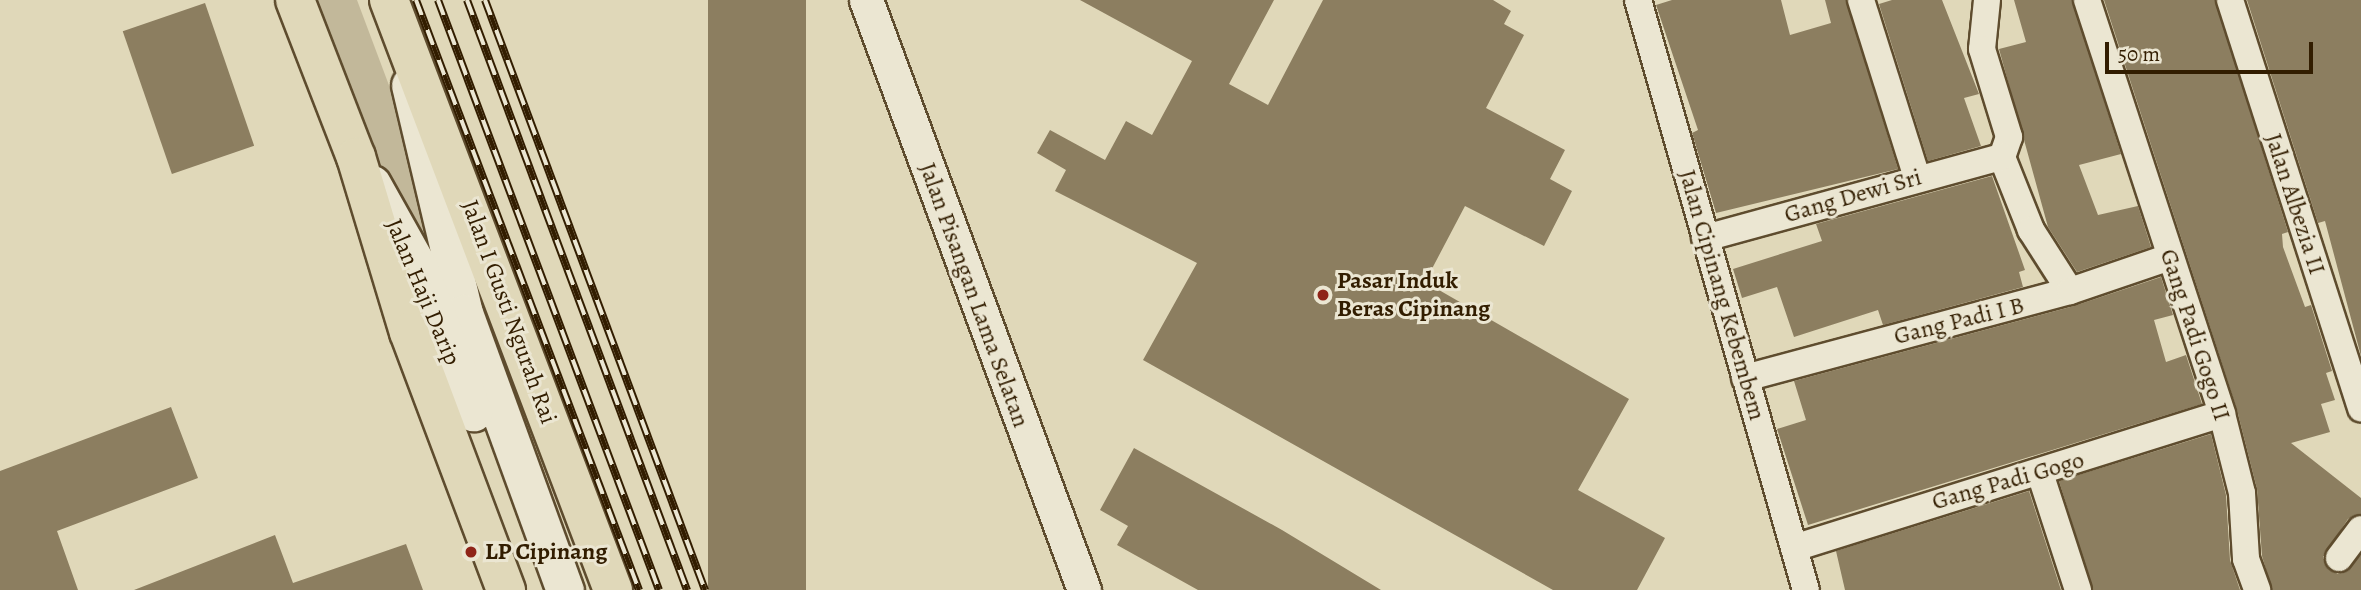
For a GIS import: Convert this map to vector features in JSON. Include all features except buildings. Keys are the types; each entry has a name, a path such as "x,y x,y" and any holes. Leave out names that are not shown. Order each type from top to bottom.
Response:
{"main road":[{"name":"Jalan Haji Darip","path":"295,0 356,157 419,270 540,590"},
{"name":"Jalan Haji Darip","path":"389,0 403,35 414,116 464,313 565,590"},
{"name":"Jalan I Gusti Ngurah Rai","path":"403,35 612,590"},
{"path":"356,157 408,332 506,590"}],"street":[{"name":"Jalan Pisangan Lama Selatan","path":"866,0 1084,590"},
{"name":"Jalan Cipinang Kebembem","path":"1638,0 1806,590"},
{"path":"1861,0 1917,178"},
{"path":"1987,0 1982,48 2009,136 2002,157 2031,230 2070,291"},
{"name":"Gang Padi Gogo II","path":"2087,0 2112,86 2222,414 2242,494 2246,559 2257,590"},
{"name":"Jalan Albezia II","path":"2230,0 2361,408"},
{"name":"Gang Dewi Sri","path":"1705,237 2002,157"},
{"name":"Gang Padi I B","path":"1745,378 2070,291 2170,257"},
{"name":"Gang Padi Gogo","path":"1794,548 2222,414"},
{"path":"2040,472 2078,590"},
{"path":"2339,558 2361,529"}],"shaded area":[{"path":"317,0 357,0 420,168 443,283 389,212"}],"railway":[{"path":"416,0 639,590"},
{"path":"438,0 659,590"},
{"path":"467,0 687,590"},
{"path":"485,0 705,590"}],"place":[{"name":"Pasar Induk Beras Cipinang","path":"1323,295"},
{"name":"LP Cipinang","path":"471,552"}]}
